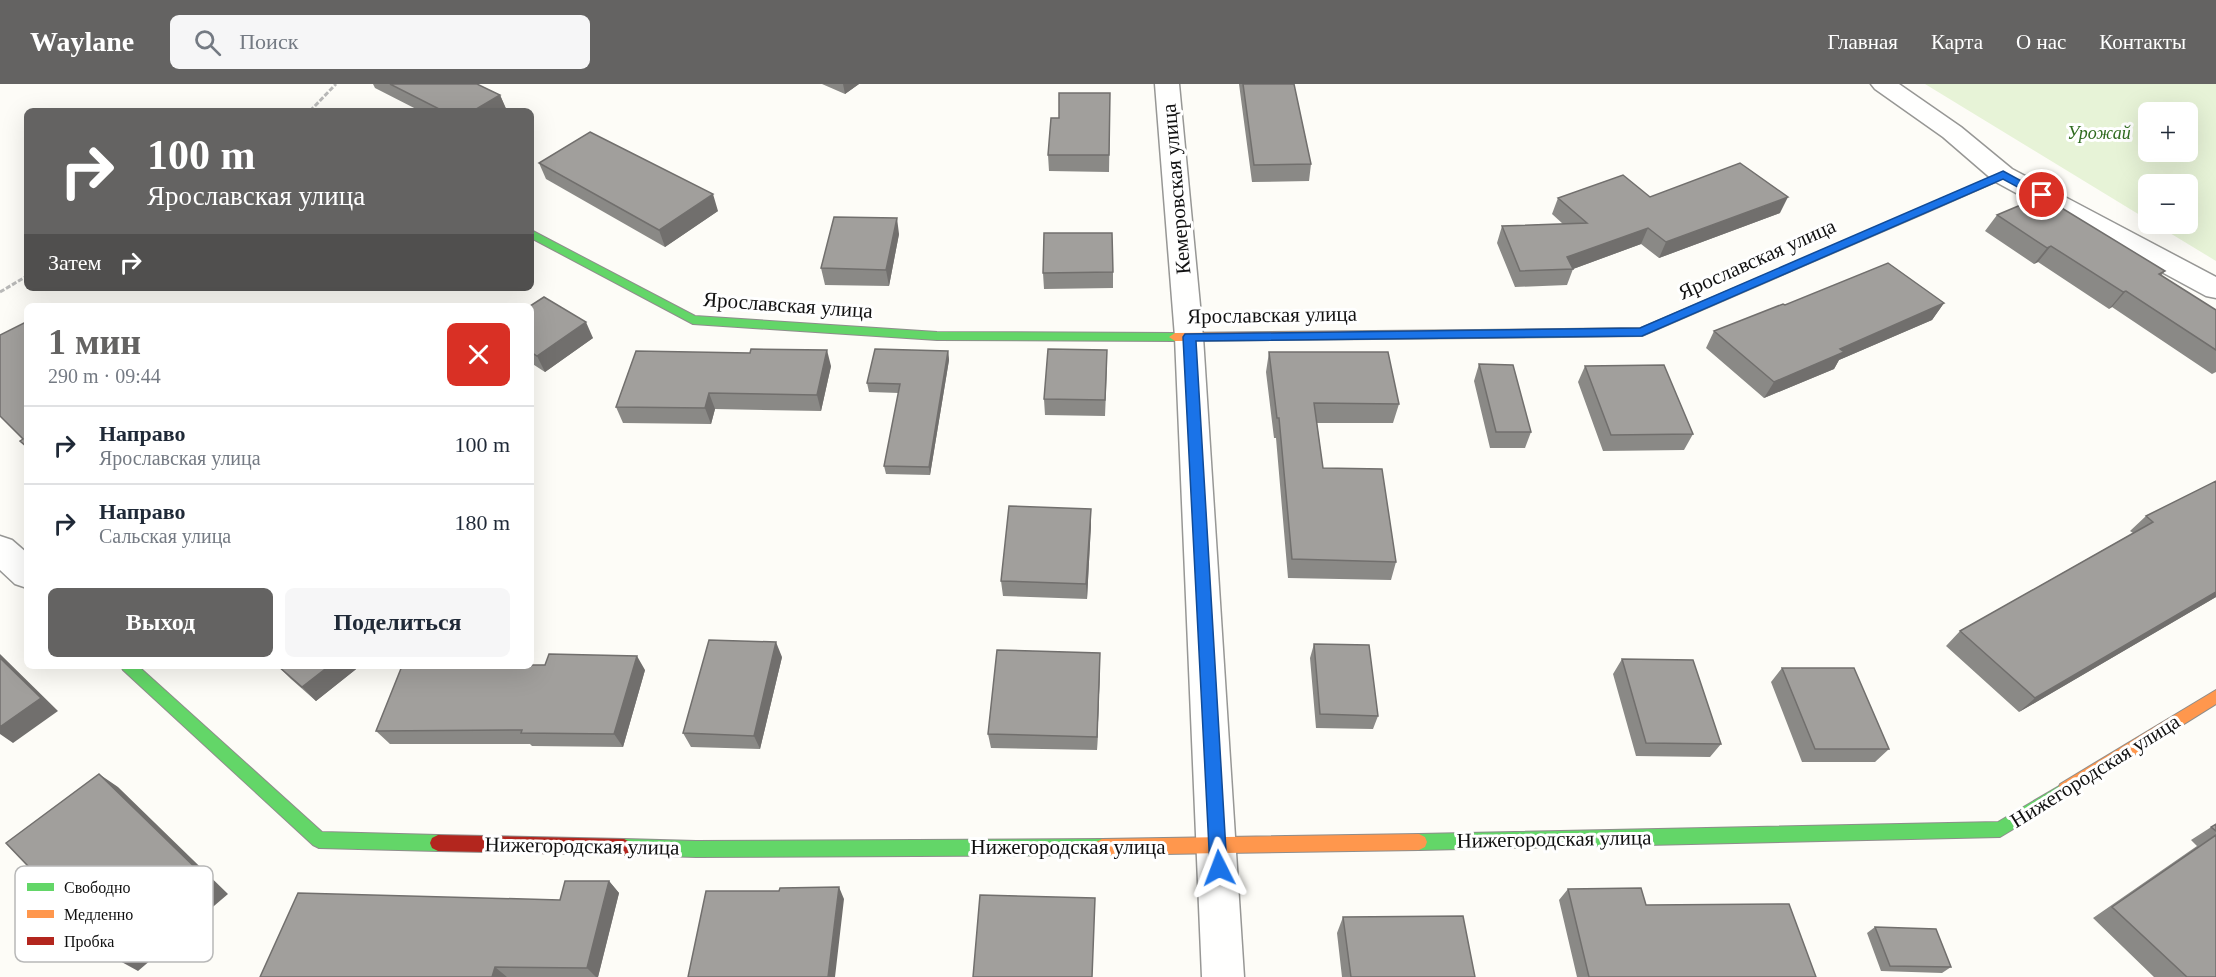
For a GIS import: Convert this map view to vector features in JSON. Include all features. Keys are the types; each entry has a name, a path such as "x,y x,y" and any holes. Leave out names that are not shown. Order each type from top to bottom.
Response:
{"street":[{"name":"Кемеровская улица","path":"1167,84 1189,337 1218,846 1223,977"},
{"path":"1883,84 1952,132 2003,175 2216,288"},
{"name":"Ярославская улица","path":"534,235 693,320 937,336 1189,337 1642,332 2003,175"},
{"path":"0,549 24,571"},
{"name":"Нижегородская улица","path":"131,669 320,840 696,849 1218,846 2000,829 2216,696"}],"path":[{"path":"313,108 336,84"},
{"path":"0,292 24,278"}],"green space":[{"name":"Урожай","path":"1925,84 2216,84 2216,261 2171,234 2198,234 2198,174 2138,174 2138,214"}],"building":[{"path":"390,84 477,84 500,95 478,108 437,108"},
{"path":"1243,84 1294,84 1311,164 1254,165"},
{"path":"1059,93 1110,93 1109,155 1048,155 1051,118 1059,118"},
{"path":"590,132 713,194 659,230 539,163"},
{"path":"1740,163 1788,197 1666,242 1648,228 1567,257 1573,269 1520,271 1502,226 1587,223 1558,198 1623,175 1650,197"},
{"path":"2042,196 2165,271 2159,274 2216,310 2216,350 2126,291 2123,292 2051,246 2047,248 1997,215"},
{"path":"834,217 897,218 886,270 821,268"},
{"path":"1044,233 1112,233 1113,272 1043,273"},
{"path":"1888,263 1944,303 1840,349 1844,352 1774,382 1714,331 1785,305"},
{"path":"544,297 586,322 537,356 534,354 534,303"},
{"path":"24,323 24,444 20,441 23,439 0,416 0,335"},
{"path":"751,349 827,350 817,395 709,393 705,408 616,407 636,351 750,353"},
{"path":"875,349 948,351 929,467 884,466 900,384 867,383"},
{"path":"1048,349 1107,350 1105,400 1044,399"},
{"path":"1269,352 1388,352 1399,404 1314,403 1323,468 1382,469 1396,562 1292,559 1279,418 1277,418"},
{"path":"1479,364 1513,365 1531,432 1496,432"},
{"path":"1664,365 1693,434 1611,435 1585,366"},
{"path":"2216,481 2216,592 2035,698 1960,631 2153,522 2146,516"},
{"path":"1009,506 1091,509 1086,584 1001,581"},
{"path":"709,640 776,642 754,736 683,733"},
{"path":"1314,644 1369,645 1378,716 1320,714"},
{"path":"997,650 1100,653 1097,737 988,734"},
{"path":"549,654 637,656 614,734 521,733 522,730 376,731 401,669 534,669 534,665 545,665"},
{"path":"0,658 41,698 0,727"},
{"path":"1622,659 1693,660 1721,744 1646,743"},
{"path":"1782,668 1854,668 1889,749 1815,749"},
{"path":"281,669 325,669 302,687"},
{"path":"99,774 194,866 28,866 6,843"},
{"path":"2216,835 2216,977 2187,977 2112,907"},
{"path":"565,881 609,881 587,968 495,967 492,977 260,977 298,893 560,900"},
{"path":"839,887 828,977 688,977 706,891 779,891 780,888"},
{"path":"1641,888 1646,905 1789,904 1816,977 1589,977 1568,889"},
{"path":"980,895 1095,898 1092,977 973,977"},
{"path":"1463,916 1475,977 1351,977 1343,917"},
{"path":"1875,927 1936,929 1951,967 1890,966"}],"traffic: fast":[{"path":"1478,334 1642,332 1919,212"},
{"path":"534,235 693,320 937,336 1175,337"},
{"path":"131,669 319,840 438,843"},
{"path":"1419,842 2000,829 2066,789"},
{"path":"624,847 696,849 1102,847"}],"traffic: slow":[{"path":"1919,212 2003,175"},
{"path":"1175,337 1478,334"},
{"path":"2066,789 2216,696"},
{"path":"1102,847 1419,842"}],"traffic: jam":[{"path":"438,843 624,847"}],"route":[{"path":"1219,868 1189,337 1642,332 2003,175 2042,195"}]}
